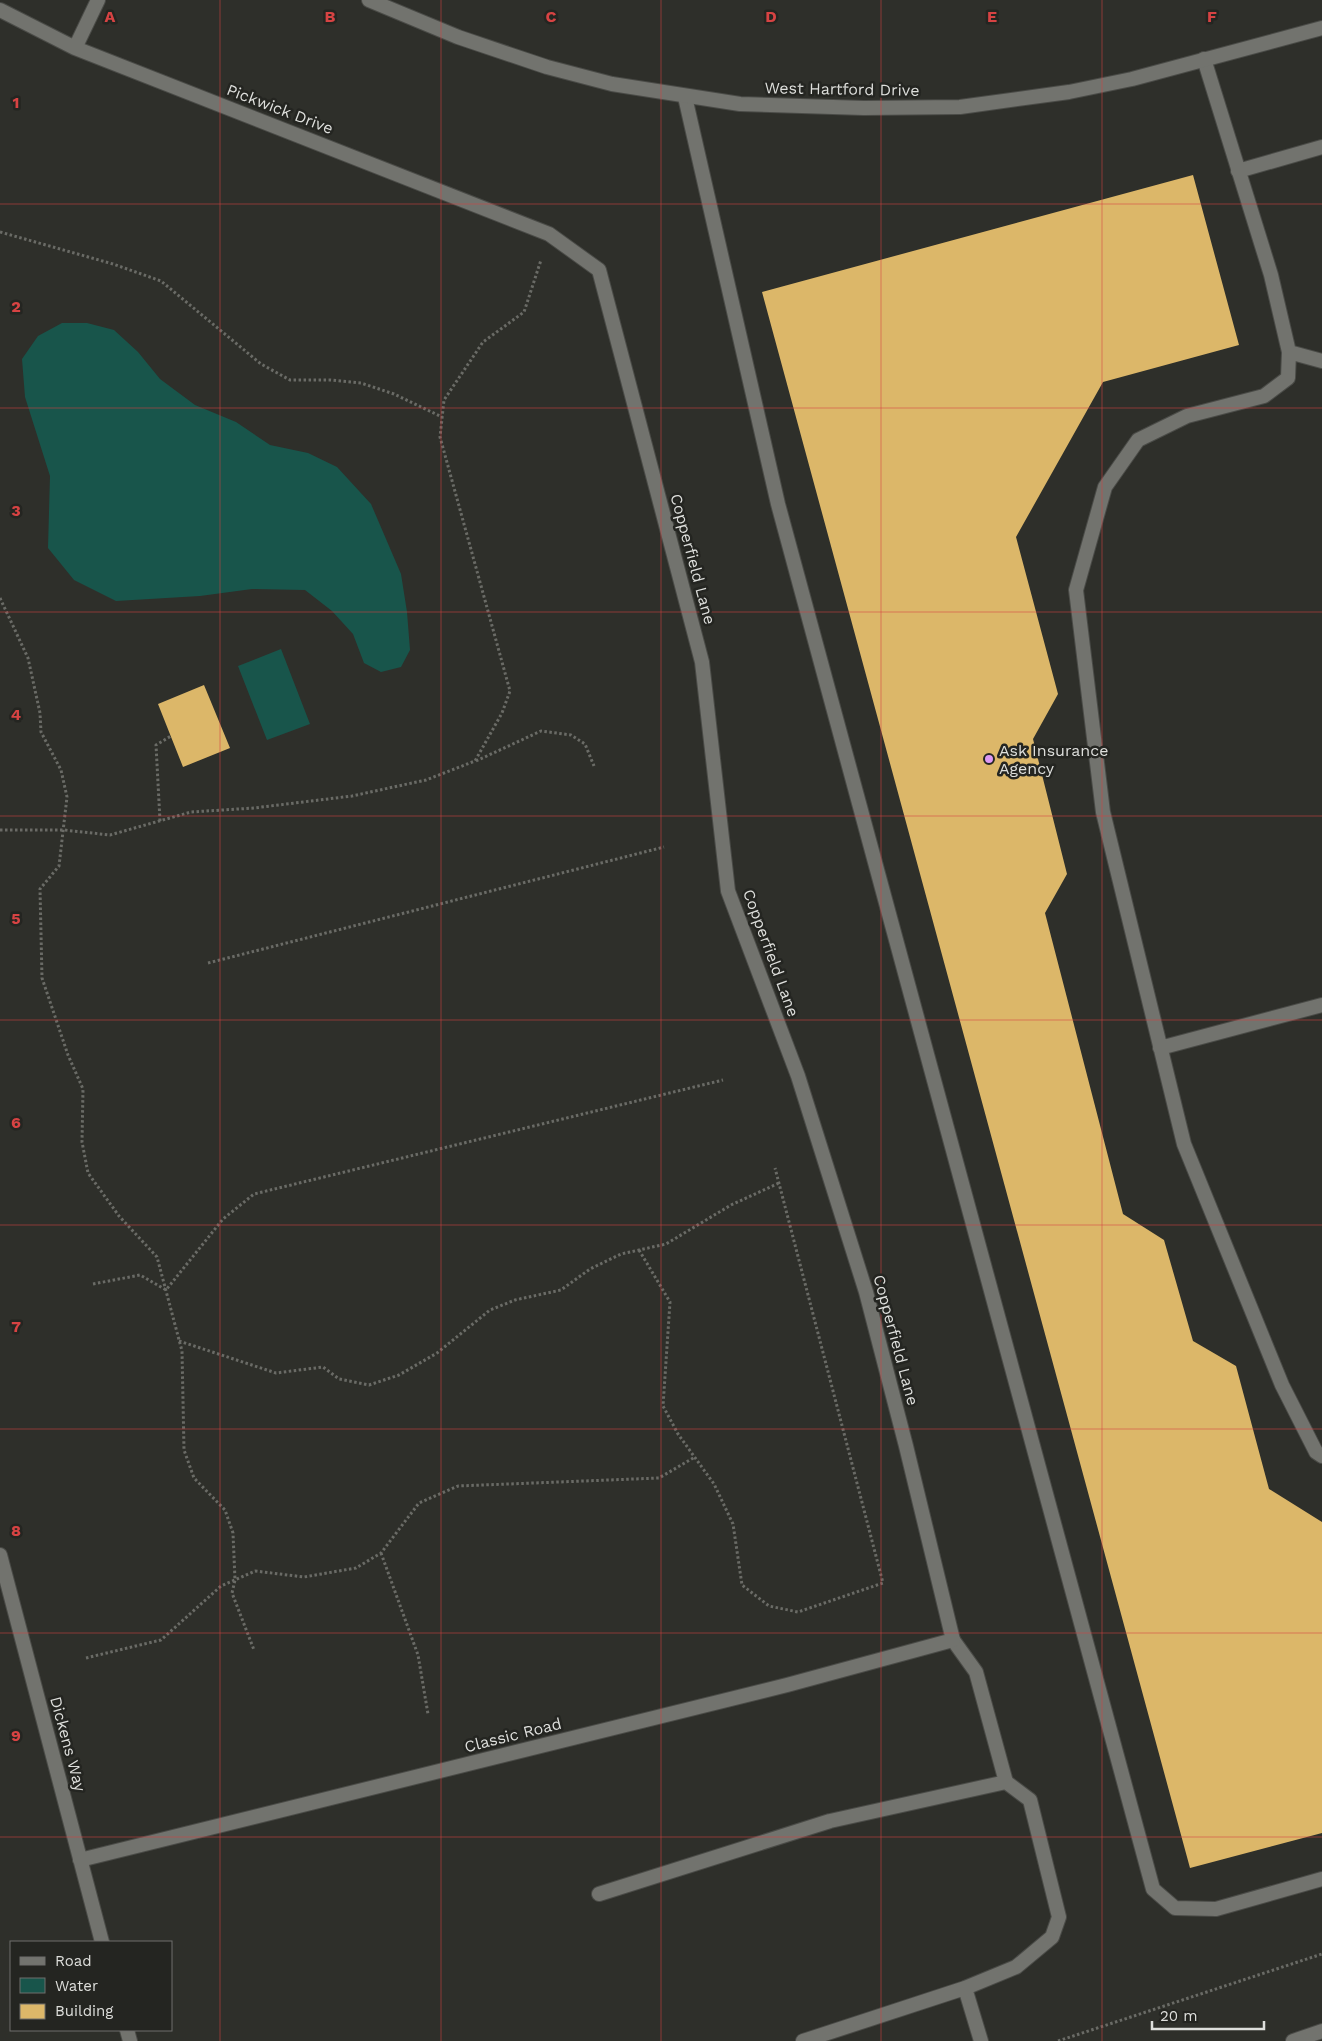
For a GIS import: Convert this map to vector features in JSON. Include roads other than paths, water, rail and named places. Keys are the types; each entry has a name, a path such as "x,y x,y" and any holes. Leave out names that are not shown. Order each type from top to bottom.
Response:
{"street":[{"path":"75,48 98,0"},
{"name":"West Hartford Drive","path":"369,0 458,37 547,67 612,84 685,97 740,104 864,108 960,108 1069,92 1132,79 1322,28"},
{"name":"Pickwick Drive","path":"0,10 75,48 550,234"},
{"path":"1204,59 1271,275 1289,352 1288,378 1264,396 1187,416 1138,440 1105,487 1076,590 1103,812 1184,1144 1282,1385 1316,1452 1322,1456"},
{"path":"685,97 778,504 1153,1889 1175,1908 1216,1909 1322,1879"},
{"path":"1238,171 1322,147"},
{"name":"Copperfield Lane","path":"550,234 599,270 702,662 728,890 798,1076 866,1292 953,1640"},
{"path":"1289,352 1322,361"},
{"path":"1160,1048 1322,1006"},
{"name":"Dickens Way","path":"0,1555 102,1941"},
{"path":"803,2041 965,1988 1016,1967 1052,1937 1059,1917 1030,1800 1006,1782 976,1672 953,1640"},
{"name":"Classic Road","path":"80,1860 768,1690 953,1640"},
{"path":"599,1894 830,1821 1006,1782"},
{"path":"965,1988 981,2041"},
{"path":"1293,2041 1322,2032"}],"water":[{"path":"62,323 87,323 114,330 138,352 160,379 195,405 236,422 270,445 308,453 337,467 371,504 401,574 410,650 401,667 381,672 364,663 353,634 332,611 305,590 252,589 200,596 116,601 74,580 48,548 50,476 25,397 22,359 38,336"},
{"path":"281,649 310,724 267,740 238,666"}],"place":[{"name":"Ask Insurance Agency","path":"989,759"}]}
